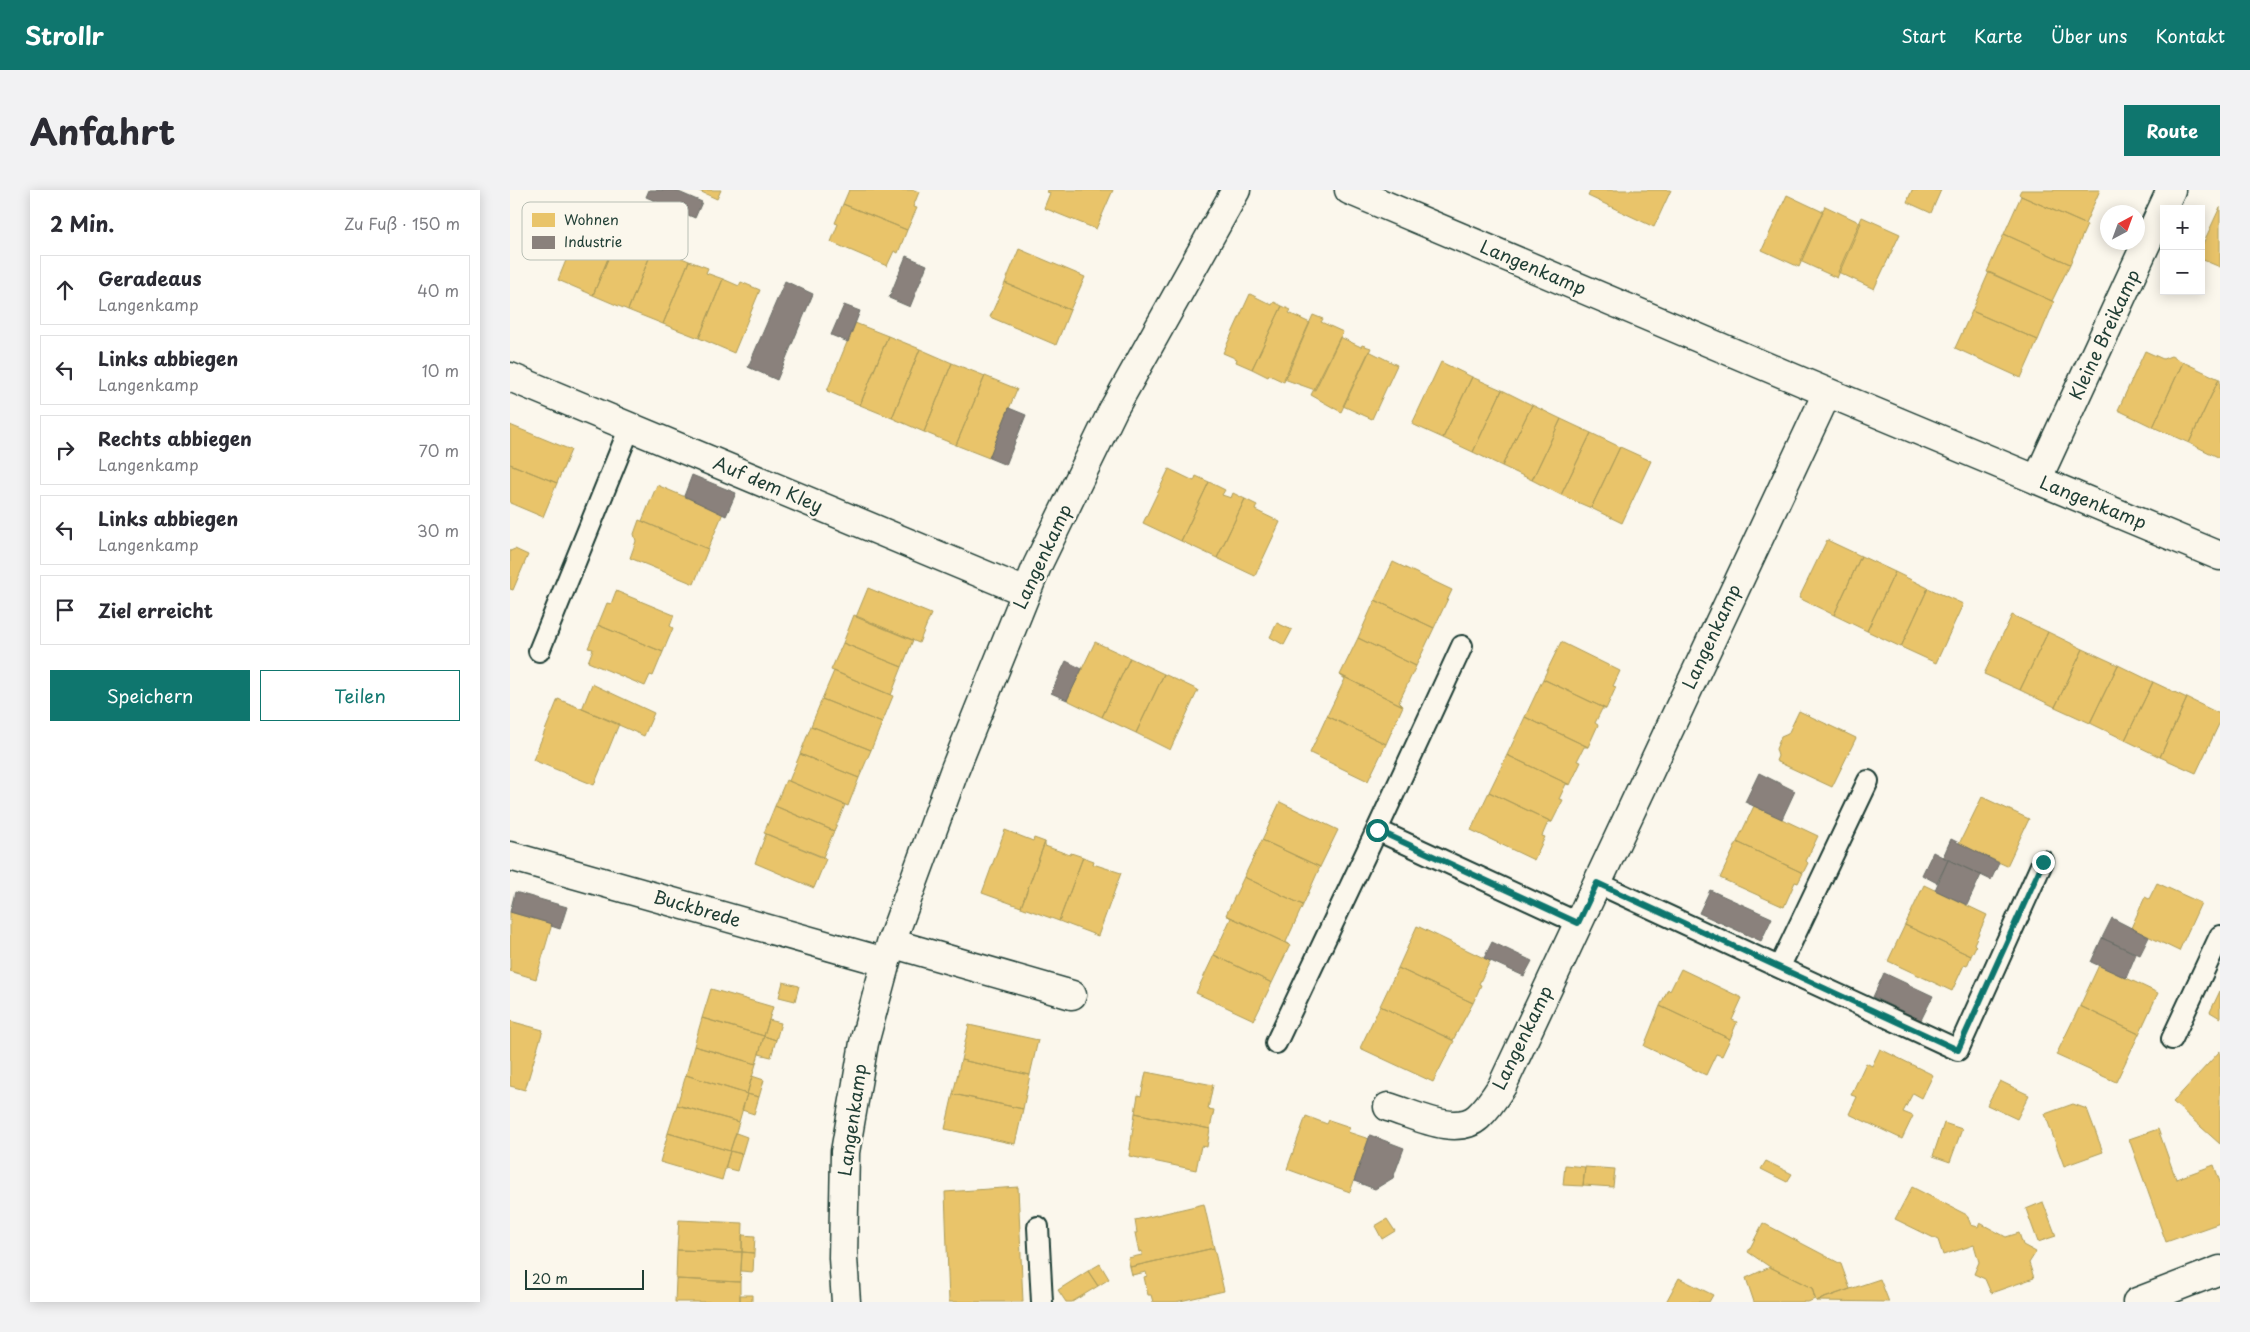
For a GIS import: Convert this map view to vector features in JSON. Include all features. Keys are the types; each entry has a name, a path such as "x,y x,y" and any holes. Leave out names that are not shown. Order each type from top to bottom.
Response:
{"street":[{"name":"Langenkamp","path":"846,1302 843,1258 845,1152 864,1043 888,953 955,769 1026,592 1113,410 1236,190"},
{"name":"Langenkamp","path":"1349,190 2220,556"},
{"name":"Kleine Breikamp","path":"2037,480 2171,190"},
{"name":"Auf dem Kley","path":"510,377 1026,592"},
{"name":"Langenkamp","path":"1388,1106 1451,1126 1463,1125 1477,1118 1502,1086 1827,392"},
{"name":"Buckbrede","path":"510,856 888,953"},
{"path":"888,953 1072,994"},
{"path":"2137,1302 2220,1270"}],"lane":[{"path":"538,651 630,427"},
{"path":"1276,1042 1462,646"},
{"path":"1780,966 1868,781"},
{"path":"1377,830 1578,923"},
{"path":"1597,883 1780,966 1958,1050 2043,862"},
{"path":"2172,1039 2220,936"},
{"path":"1038,1227 1042,1302"}],"building: Wohnen":[{"path":"697,190 721,190 717,199"},
{"path":"849,190 914,190 919,192 913,207 917,208 907,230 843,204"},
{"path":"1048,190 1113,190 1096,229 1044,208 1050,193 1047,192"},
{"path":"1591,190 1671,190 1654,227 1588,196"},
{"path":"1912,190 1941,190 1931,213 1907,202"},
{"path":"2021,190 2100,190 2085,224 2021,196 2019,194"},
{"path":"1787,195 1823,212 1799,267 1762,250"},
{"path":"2021,196 2087,225 2070,264 2004,234"},
{"path":"843,204 907,230 898,253 894,251 887,266 831,242 838,224 835,223"},
{"path":"1825,206 1861,223 1837,278 1800,261"},
{"path":"2220,207 2220,267 2205,261 2205,239"},
{"path":"1862,217 1900,234 1874,289 1838,272"},
{"path":"2004,234 2070,264 2052,301 1987,272"},
{"path":"1019,249 1085,277 1070,310 1005,283"},
{"path":"566,260 607,260 593,295 558,280"},
{"path":"607,260 648,260 628,310 593,295"},
{"path":"648,260 689,261 663,324 628,310"},
{"path":"689,261 708,268 706,273 723,279 699,338 663,324"},
{"path":"1989,272 2054,302 2038,340 1972,311"},
{"path":"723,279 739,286 741,282 760,290 734,353 699,338"},
{"path":"1005,283 1070,310 1056,345 990,317"},
{"path":"1250,294 1272,305 1274,302 1282,306 1252,369 1236,362 1237,359 1223,353"},
{"path":"1282,306 1291,310 1289,313 1310,323 1284,382 1252,369"},
{"path":"1972,311 2038,340 2021,378 1955,348"},
{"path":"1313,315 1323,319 1321,322 1343,332 1315,390 1284,379"},
{"path":"855,323 888,336 860,405 827,391"},
{"path":"888,336 920,349 892,418 860,405"},
{"path":"1340,337 1361,347 1362,345 1371,348 1341,412 1311,395"},
{"path":"920,349 952,363 924,432 892,418"},
{"path":"1369,351 1397,365 1372,419 1343,406"},
{"path":"2145,351 2163,359 2171,356 2183,362 2153,427 2118,410"},
{"path":"1441,362 1472,377 1443,438 1412,424"},
{"path":"2183,362 2219,379 2189,443 2153,427"},
{"path":"952,363 985,376 956,445 924,432"},
{"path":"985,376 1017,389 989,458 956,445"},
{"path":"1472,377 1502,390 1473,452 1443,438"},
{"path":"2220,379 2220,458 2189,443"},
{"path":"1502,390 1532,405 1502,466 1473,452"},
{"path":"1532,405 1561,419 1532,480 1502,466"},
{"path":"1561,419 1591,433 1561,495 1532,480"},
{"path":"510,425 571,450 557,483 510,464"},
{"path":"1591,433 1620,447 1591,508 1561,495"},
{"path":"1620,447 1651,461 1622,523 1591,508"},
{"path":"510,464 557,483 543,517 510,503"},
{"path":"1169,469 1194,481 1196,476 1209,482 1181,541 1143,523"},
{"path":"1209,482 1225,490 1222,495 1231,498 1233,493 1245,499 1217,558 1181,541"},
{"path":"657,485 723,513 708,549 642,521"},
{"path":"1245,499 1257,505 1255,510 1280,522 1255,576 1217,558"},
{"path":"639,520 708,549 694,584 630,558 636,541 634,534"},
{"path":"1827,540 1861,556 1834,615 1799,598"},
{"path":"515,549 528,555 513,590 510,589 510,551"},
{"path":"1861,556 1895,572 1867,631 1834,615"},
{"path":"1393,562 1452,590 1434,628 1375,600"},
{"path":"1895,572 1928,588 1901,647 1867,631"},
{"path":"868,588 931,614 919,643 856,617"},
{"path":"1928,588 1963,604 1936,663 1901,647"},
{"path":"616,591 674,615 670,626 673,628 663,652 598,625 607,603 611,604"},
{"path":"1375,600 1434,628 1416,666 1358,638"},
{"path":"854,615 913,640 902,667 843,643"},
{"path":"2012,615 2048,632 2020,690 1984,674"},
{"path":"1277,623 1292,630 1284,645 1270,637"},
{"path":"598,625 663,652 653,676 650,675 645,686 588,662 593,649 588,648"},
{"path":"2048,632 2083,649 2055,707 2020,690"},
{"path":"1358,638 1416,666 1399,702 1403,706 1340,675"},
{"path":"1095,642 1130,658 1102,717 1067,700"},
{"path":"1561,642 1620,671 1613,686 1616,687 1606,709 1543,679"},
{"path":"843,643 902,667 891,695 831,670"},
{"path":"2083,649 2118,665 2090,723 2055,707"},
{"path":"1130,658 1164,674 1136,733 1102,717"},
{"path":"2118,665 2153,682 2125,740 2090,723"},
{"path":"834,671 893,696 882,723 822,699"},
{"path":"1164,674 1198,690 1170,750 1136,733"},
{"path":"1340,675 1403,706 1386,744 1327,716 1345,679"},
{"path":"1543,679 1606,709 1602,709 1595,723 1598,725 1588,747 1525,717"},
{"path":"2153,682 2187,698 2160,757 2125,740"},
{"path":"592,684 654,713 644,736 582,709"},
{"path":"2187,698 2220,714 2220,722 2196,773 2160,757"},
{"path":"558,699 619,724 594,785 533,760"},
{"path":"822,699 882,723 871,750 811,726"},
{"path":"1799,711 1856,738 1832,787 1776,761 1778,756 1776,749 1781,737 1788,734"},
{"path":"1327,716 1386,744 1368,781 1310,753"},
{"path":"1525,717 1588,747 1584,747 1577,761 1581,762 1570,785 1507,755"},
{"path":"811,726 871,750 859,778 800,754"},
{"path":"800,754 859,778 848,806 789,781"},
{"path":"1507,755 1570,785 1566,784 1559,799 1563,800 1552,822 1489,792"},
{"path":"786,780 845,805 834,831 775,806"},
{"path":"1489,792 1552,822 1548,822 1542,836 1545,837 1534,860 1471,830"},
{"path":"1982,797 2029,819 2007,866 1959,844"},
{"path":"1280,802 1338,830 1320,867 1262,840"},
{"path":"775,806 834,831 823,857 764,833"},
{"path":"1754,806 1818,836 1806,861 1808,863 1803,873 1737,842"},
{"path":"1005,830 1033,841 1034,838 1045,842 1021,907 982,893"},
{"path":"766,834 826,859 814,888 755,863"},
{"path":"1262,840 1320,867 1303,905 1244,877"},
{"path":"1045,842 1045,846 1070,855 1071,853 1083,857 1059,921 1021,907"},
{"path":"1737,842 1803,873 1798,883 1795,882 1784,907 1720,878"},
{"path":"1083,857 1094,861 1093,864 1121,873 1098,936 1059,921"},
{"path":"1244,877 1303,905 1286,942 1290,945 1226,915"},
{"path":"2157,883 2201,903 2179,951 2131,928 2145,897 2149,899"},
{"path":"1924,885 1987,915 1974,944 1976,946 1971,956 1905,925"},
{"path":"510,912 552,924 536,979 510,971"},
{"path":"1226,915 1290,945 1272,983 1214,955 1231,918"},
{"path":"1905,925 1971,956 1967,966 1964,965 1952,991 1888,961"},
{"path":"1417,926 1490,961 1479,984 1481,985 1473,1003 1398,968"},
{"path":"1214,955 1272,983 1254,1020 1196,993"},
{"path":"2099,965 2158,993 2139,1034 2080,1006"},
{"path":"1398,968 1473,1003 1453,1040 1380,1006"},
{"path":"1681,969 1742,998 1732,1020 1737,1022 1730,1039 1660,1006"},
{"path":"783,982 799,986 795,1001 779,997"},
{"path":"711,989 773,1007 764,1036 702,1018"},
{"path":"2220,991 2220,1018 2210,1012"},
{"path":"1380,1006 1454,1041 1433,1082 1360,1048"},
{"path":"1660,1006 1730,1039 1722,1056 1716,1054 1706,1075 1644,1046"},
{"path":"2080,1006 2139,1034 2116,1082 2056,1055"},
{"path":"702,1018 764,1036 756,1064 694,1046"},
{"path":"769,1020 781,1023 776,1040 764,1036"},
{"path":"510,1021 543,1030 525,1090 510,1086"},
{"path":"969,1025 1038,1040 1030,1075 961,1060"},
{"path":"764,1036 776,1040 771,1057 759,1054"},
{"path":"694,1046 756,1064 747,1094 686,1075"},
{"path":"1880,1049 1933,1075 1922,1098 1913,1093 1903,1112 1913,1116 1902,1139 1849,1114 1857,1097 1851,1095 1866,1063 1872,1066"},
{"path":"2220,1051 2220,1144 2173,1102"},
{"path":"961,1060 1030,1075 1023,1109 953,1094"},
{"path":"1146,1072 1213,1085 1208,1109 1214,1110 1210,1129 1135,1113 1138,1095 1141,1096"},
{"path":"686,1075 747,1094 739,1122 677,1105"},
{"path":"752,1076 764,1080 759,1097 747,1094"},
{"path":"2000,1081 2029,1095 2017,1119 1987,1105"},
{"path":"747,1094 759,1097 754,1114 742,1110"},
{"path":"953,1094 1023,1109 1015,1144 945,1129"},
{"path":"2073,1104 2087,1109 2103,1152 2064,1166 2045,1114"},
{"path":"677,1105 739,1122 730,1151 668,1133"},
{"path":"1135,1113 1210,1129 1207,1147 1201,1146 1196,1170 1129,1156"},
{"path":"1306,1116 1327,1124 1329,1120 1350,1127 1348,1132 1369,1139 1350,1192 1287,1169"},
{"path":"1944,1123 1962,1129 1950,1162 1933,1156"},
{"path":"2158,1129 2176,1179 2214,1165 2220,1182 2220,1223 2166,1242 2129,1139"},
{"path":"668,1133 730,1151 722,1180 660,1162"},
{"path":"736,1133 747,1137 742,1154 730,1151"},
{"path":"730,1151 742,1154 737,1171 725,1168"},
{"path":"1766,1161 1792,1174 1787,1182 1761,1169"},
{"path":"1565,1165 1585,1167 1583,1186 1563,1185"},
{"path":"1585,1167 1615,1169 1613,1187 1583,1185"},
{"path":"1018,1187 1023,1302 949,1302 945,1192"},
{"path":"1912,1187 1967,1215 1971,1225 1978,1227 1980,1223 2006,1237 2019,1233 2023,1245 2036,1252 2029,1263 2034,1278 1991,1293 1985,1279 1974,1274 1979,1262 1974,1245 1943,1255 1938,1240 1895,1219"},
{"path":"2043,1202 2056,1236 2038,1242 2026,1209"},
{"path":"1204,1204 1214,1248 1130,1267 1128,1258 1142,1255 1142,1251 1139,1252 1135,1233 1137,1233 1135,1220"},
{"path":"1387,1219 1395,1231 1382,1239 1375,1226"},
{"path":"679,1220 743,1223 742,1252 677,1250"},
{"path":"1763,1223 1841,1264 1850,1289 1816,1301 1812,1288 1770,1267 1748,1252"},
{"path":"742,1235 755,1236 754,1253 742,1252"},
{"path":"1214,1248 1224,1291 1176,1302 1153,1302 1151,1295 1148,1295 1144,1277 1147,1276 1146,1272 1132,1275 1130,1267"},
{"path":"677,1250 742,1252 740,1282 676,1279"},
{"path":"742,1252 754,1253 753,1272 741,1271"},
{"path":"1100,1264 1109,1279 1098,1286 1088,1271"},
{"path":"1770,1267 1812,1288 1815,1299 1808,1302 1754,1302 1746,1278"},
{"path":"1088,1271 1098,1286 1072,1302 1066,1302 1058,1290"},
{"path":"1679,1278 1713,1295 1709,1302 1666,1302"},
{"path":"676,1279 740,1282 740,1302 675,1302"},
{"path":"1880,1279 1889,1302 1816,1301 1850,1289"},
{"path":"740,1295 752,1295 752,1302 740,1302"}],"building: Industrie":[{"path":"649,190 674,190 702,202 695,218 688,215 688,202 658,202 646,197"},
{"path":"906,256 927,265 910,307 889,298"},
{"path":"785,281 813,294 777,380 748,367"},
{"path":"844,305 860,311 848,342 831,335"},
{"path":"1009,408 1026,415 1006,465 989,458"},
{"path":"692,475 736,493 726,516 684,496"},
{"path":"1066,661 1082,669 1067,700 1051,693"},
{"path":"1759,773 1795,791 1782,819 1745,802"},
{"path":"1951,839 1999,863 1991,880 1943,857"},
{"path":"1933,852 1948,860 1937,883 1922,875"},
{"path":"1948,860 1981,875 1967,905 1935,890"},
{"path":"1710,890 1772,918 1761,941 1699,913"},
{"path":"515,892 567,907 560,929 551,926 552,924 510,912"},
{"path":"2112,918 2149,937 2140,955 2102,938"},
{"path":"2102,938 2136,954 2126,978 2091,962"},
{"path":"1492,942 1532,961 1524,976 1484,958"},
{"path":"1884,973 1933,996 1921,1020 1873,997"},
{"path":"1370,1135 1404,1148 1393,1178 1375,1189 1354,1181"}],"route":[{"path":"1377,830 1578,923 1597,883 1780,966 1958,1050 2043,862"}]}
